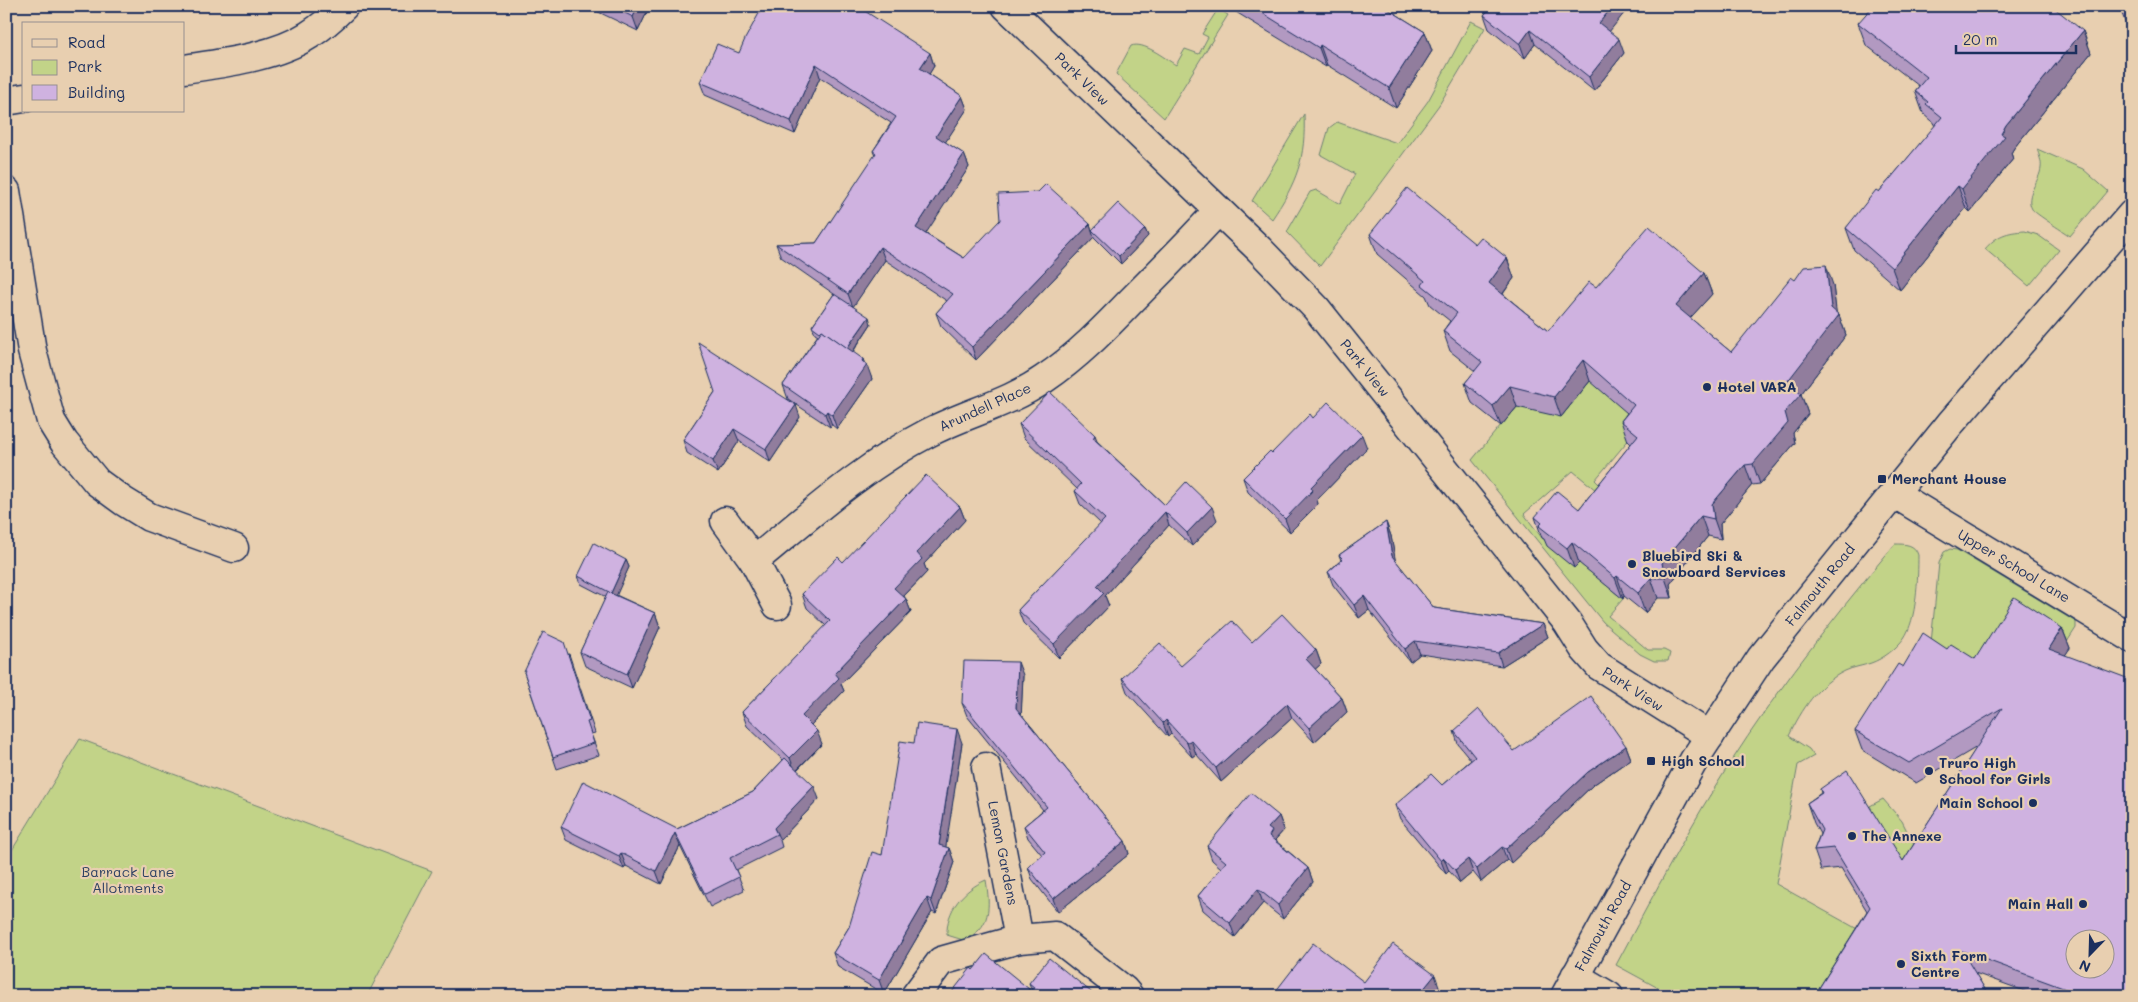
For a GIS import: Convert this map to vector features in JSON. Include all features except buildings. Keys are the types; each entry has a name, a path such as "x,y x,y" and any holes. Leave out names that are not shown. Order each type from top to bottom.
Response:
{"street":[{"path":"185,70 234,61 283,47 307,37 328,22 344,6"},
{"name":"Park View","path":"1006,6 1259,249 1316,308 1567,622 1584,648 1599,666 1710,736"},
{"path":"6,101 22,98"},
{"path":"6,191 32,351 51,421 64,442 97,482 123,501 149,517 234,548"},
{"name":"Arundell Place","path":"754,561 825,502 864,473 900,450 950,422 1018,396 1068,362 1092,341 1218,211"},
{"name":"Falmouth Road","path":"1570,986 1666,809 1710,736 1761,658 1950,424 2132,214"},
{"name":"Upper School Lane","path":"1895,494 2132,638"},
{"path":"725,521 754,561 777,605"},
{"name":"Lemon Gardens","path":"986,767 1019,939"},
{"path":"916,996 940,961 1019,939 1055,936 1130,996"},
{"path":"1570,986 1609,996"}],"green space":[{"path":"1218,9 1228,15 1164,118 1116,74 1131,46 1136,45 1148,48 1176,65 1185,49 1199,54 1208,37 1202,34"},
{"path":"1471,21 1485,28 1439,105 1320,266 1287,232 1310,192 1316,190 1340,204 1355,174 1321,155 1329,128 1337,122 1397,143 1428,101"},
{"path":"1304,114 1303,144 1298,169 1288,193 1272,219 1252,201"},
{"path":"2037,149 2083,169 2108,191 2070,236 2034,211 2030,204 2031,193 2041,166"},
{"path":"2025,231 2038,235 2059,250 2029,286 1985,249 1994,240 2003,235"},
{"path":"1571,347 1641,425 1595,480 1612,497 1621,511 1573,471 1524,514 1542,538 1579,563 1623,599 1608,616 1648,650 1664,650 1670,653 1668,661 1654,661 1640,654 1603,622 1472,460 1515,408 1487,385"},
{"path":"1895,544 1912,547 1917,551 1918,555 1914,609 1912,620 1904,638 1894,649 1880,659 1851,668 1835,676 1819,690 1805,707 1789,736 1809,749 1814,756 1798,765 1776,884 1861,931 1819,996 1673,996 1616,965 1659,884 1725,770 1794,671"},
{"path":"1950,549 1957,550 2076,622 2076,628 2065,645 1992,662 1930,653 1939,563 1944,552"},
{"name":"Barrack Lane Allotments","path":"80,739 432,871 367,996 6,996 6,860"},
{"path":"1883,799 1902,821 1917,851 1919,906 1867,812 1872,809 1870,806"},
{"path":"986,880 988,908 984,923 979,930 963,940 947,935 949,917 957,902 970,889"}],"place":[{"name":"Hotel VARA","path":"1707,387"},
{"name":"Merchant House","path":"1882,479"},
{"name":"Bluebird Ski & Snowboard Services","path":"1632,564"},
{"name":"High School","path":"1651,761"},
{"name":"Truro High School for Girls","path":"1929,771"},
{"name":"Main School","path":"2033,803"},
{"name":"The Annexe","path":"1852,836"},
{"name":"Main Hall","path":"2083,904"},
{"name":"Sixth Form Centre","path":"1901,964"}]}
